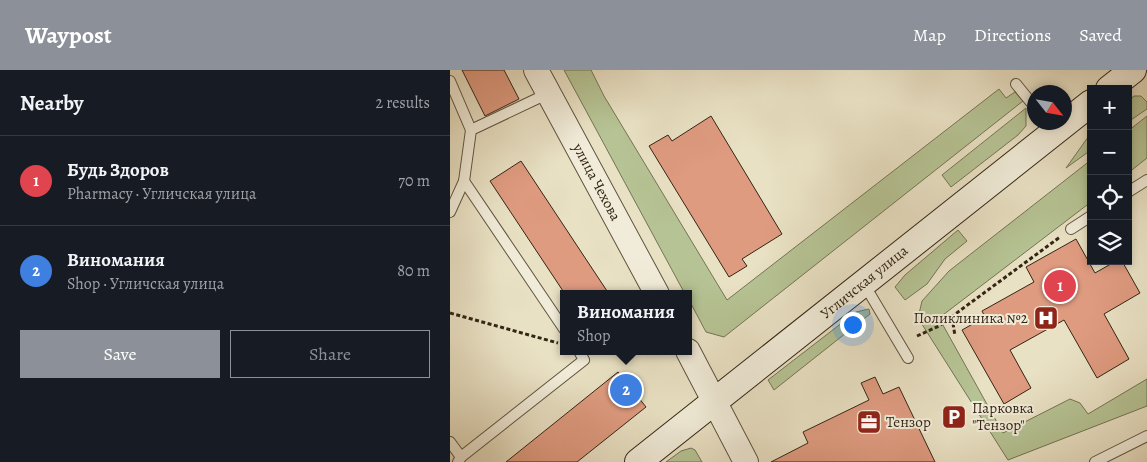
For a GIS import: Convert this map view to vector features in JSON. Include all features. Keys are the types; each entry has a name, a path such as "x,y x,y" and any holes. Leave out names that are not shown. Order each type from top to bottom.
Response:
{"main road":[{"path":"1114,85 1133,70"},
{"name":"Угличская улица","path":"1072,114 1087,105"},
{"name":"Угличская улица","path":"638,462 863,282 1047,130"}],"street":[{"name":"улица Чехова","path":"536,70 655,290"},
{"path":"690,355 746,462"}],"lane":[{"path":"450,80 471,130 464,181 450,212"},
{"path":"1016,84 1027,97"},
{"path":"471,130 548,93"},
{"path":"1132,189 1147,180"},
{"path":"464,181 560,322"},
{"path":"1071,229 1087,219"},
{"path":"863,282 908,358"},
{"path":"450,442 460,459 584,360 581,355"},
{"path":"1095,462 1147,436"}],"path":[{"path":"917,336 939,326 952,317 1071,229"},
{"path":"450,313 560,344"},
{"path":"952,317 955,336"}],"green space":[{"path":"564,70 591,70 604,96 727,300 999,89 1006,98 1015,92 1023,101 724,337 706,332 692,306 692,290 683,290"},
{"path":"1141,96 1147,102 1147,109 1132,119 1132,98"},
{"path":"1026,108 1026,126 1018,135 951,187 942,175"},
{"path":"1147,116 1147,158 1132,170 1132,130 1132,128"},
{"path":"1087,139 1087,153 1066,168"},
{"path":"1087,163 1087,205 939,318 1003,433 1070,399 1080,403 1088,414 1147,379 1147,406 1008,460 918,318 922,301 949,271"},
{"path":"958,230 967,241 945,259 927,284 905,300 895,287 905,275"},
{"path":"869,309 870,314 774,390 768,380 856,312"},
{"path":"691,448 695,450 702,462 666,462 681,451"}],"building":[{"path":"462,70 504,70 519,99 485,116"},
{"path":"711,116 782,234 742,259 747,266 729,277 649,146 668,135 672,141"},
{"path":"521,161 606,290 562,290 490,181"},
{"name":"Поликлиника №2","path":"1076,239 1087,259 1087,265 1091,265 1095,273 1109,265 1124,265 1140,293 1104,314 1129,359 1097,378 1064,320 1010,350 1031,388 1004,404 962,330 985,317 982,311 1034,282 1026,267"},
{"path":"618,372 646,407 577,462 506,462"},
{"name":"Тензор","path":"875,377 883,394 899,387 935,462 771,462 808,443 803,432 869,400 861,383"}],"place":[{"name":"Будь Здоров","path":"1060,286"},
{"name":"Поликлиника №2","path":"1046,318"},
{"name":"Виномания","path":"626,390"},
{"name":"Парковка \"Тензор\"","path":"954,417"},
{"name":"Тензор","path":"869,422"}]}
